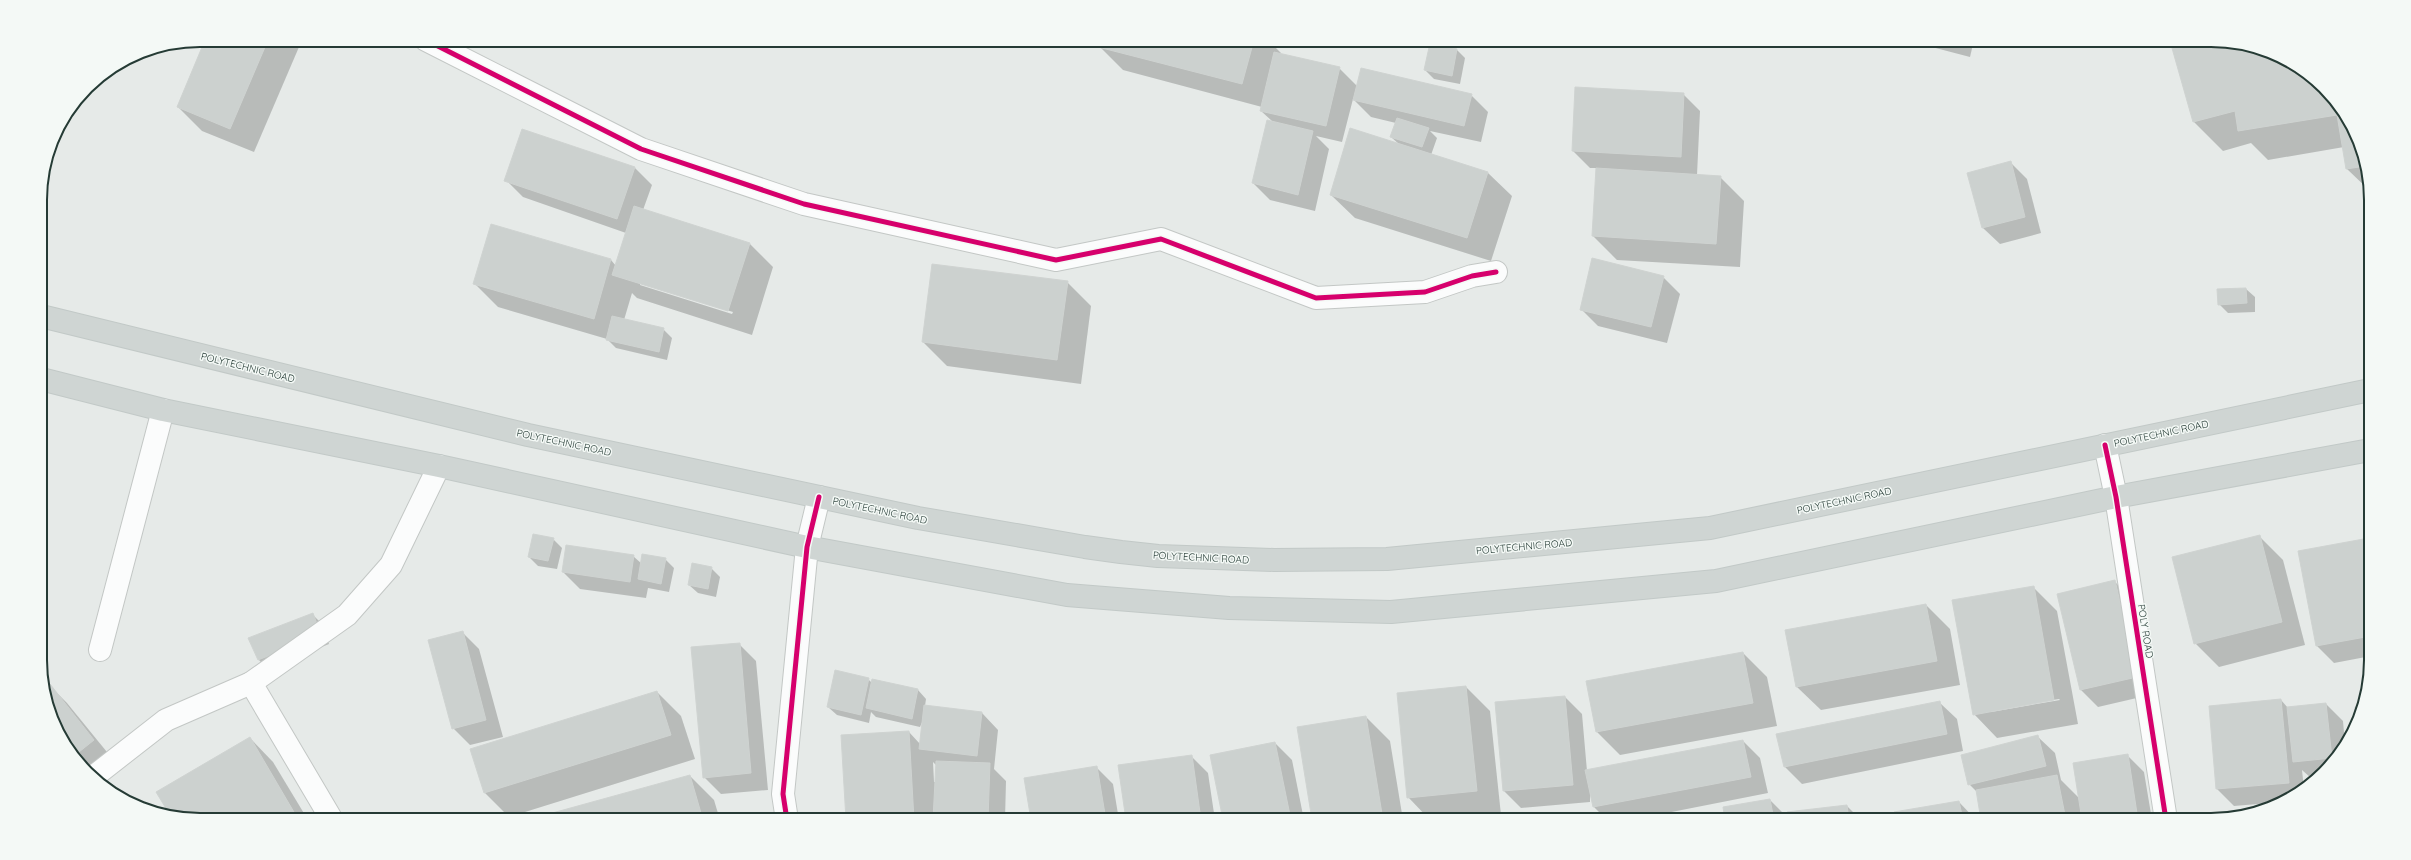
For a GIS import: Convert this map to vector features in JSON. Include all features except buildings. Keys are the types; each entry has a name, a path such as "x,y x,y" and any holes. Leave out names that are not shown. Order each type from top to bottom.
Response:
{"main road":[{"name":"POLYTECHNIC ROAD","path":"47,317 528,435 940,522 1122,552 1274,560 1387,559 1710,528 2364,391"},
{"path":"47,381 163,410 439,466 807,547 1067,595 1229,608 1390,612 1716,581 2116,496 2364,451"}],"street":[{"path":"440,47 641,149 804,204 1056,260 1161,239 1316,298 1425,292 1472,276 1496,272"},
{"path":"100,650 163,410"},
{"name":"POLY ROAD","path":"2105,445 2116,496 2165,813"},
{"path":"97,773 166,720 251,683 347,615 391,566 439,466"},
{"path":"786,813 783,794 807,547 818,497"},
{"path":"251,683 328,813"}],"cycle path":[{"path":"440,47 641,149 804,204 1056,260 1161,239 1316,298 1425,292 1472,276 1496,272"},
{"path":"2105,445 2116,497 2165,813"},
{"path":"786,813 783,794 807,547 819,497"}]}
